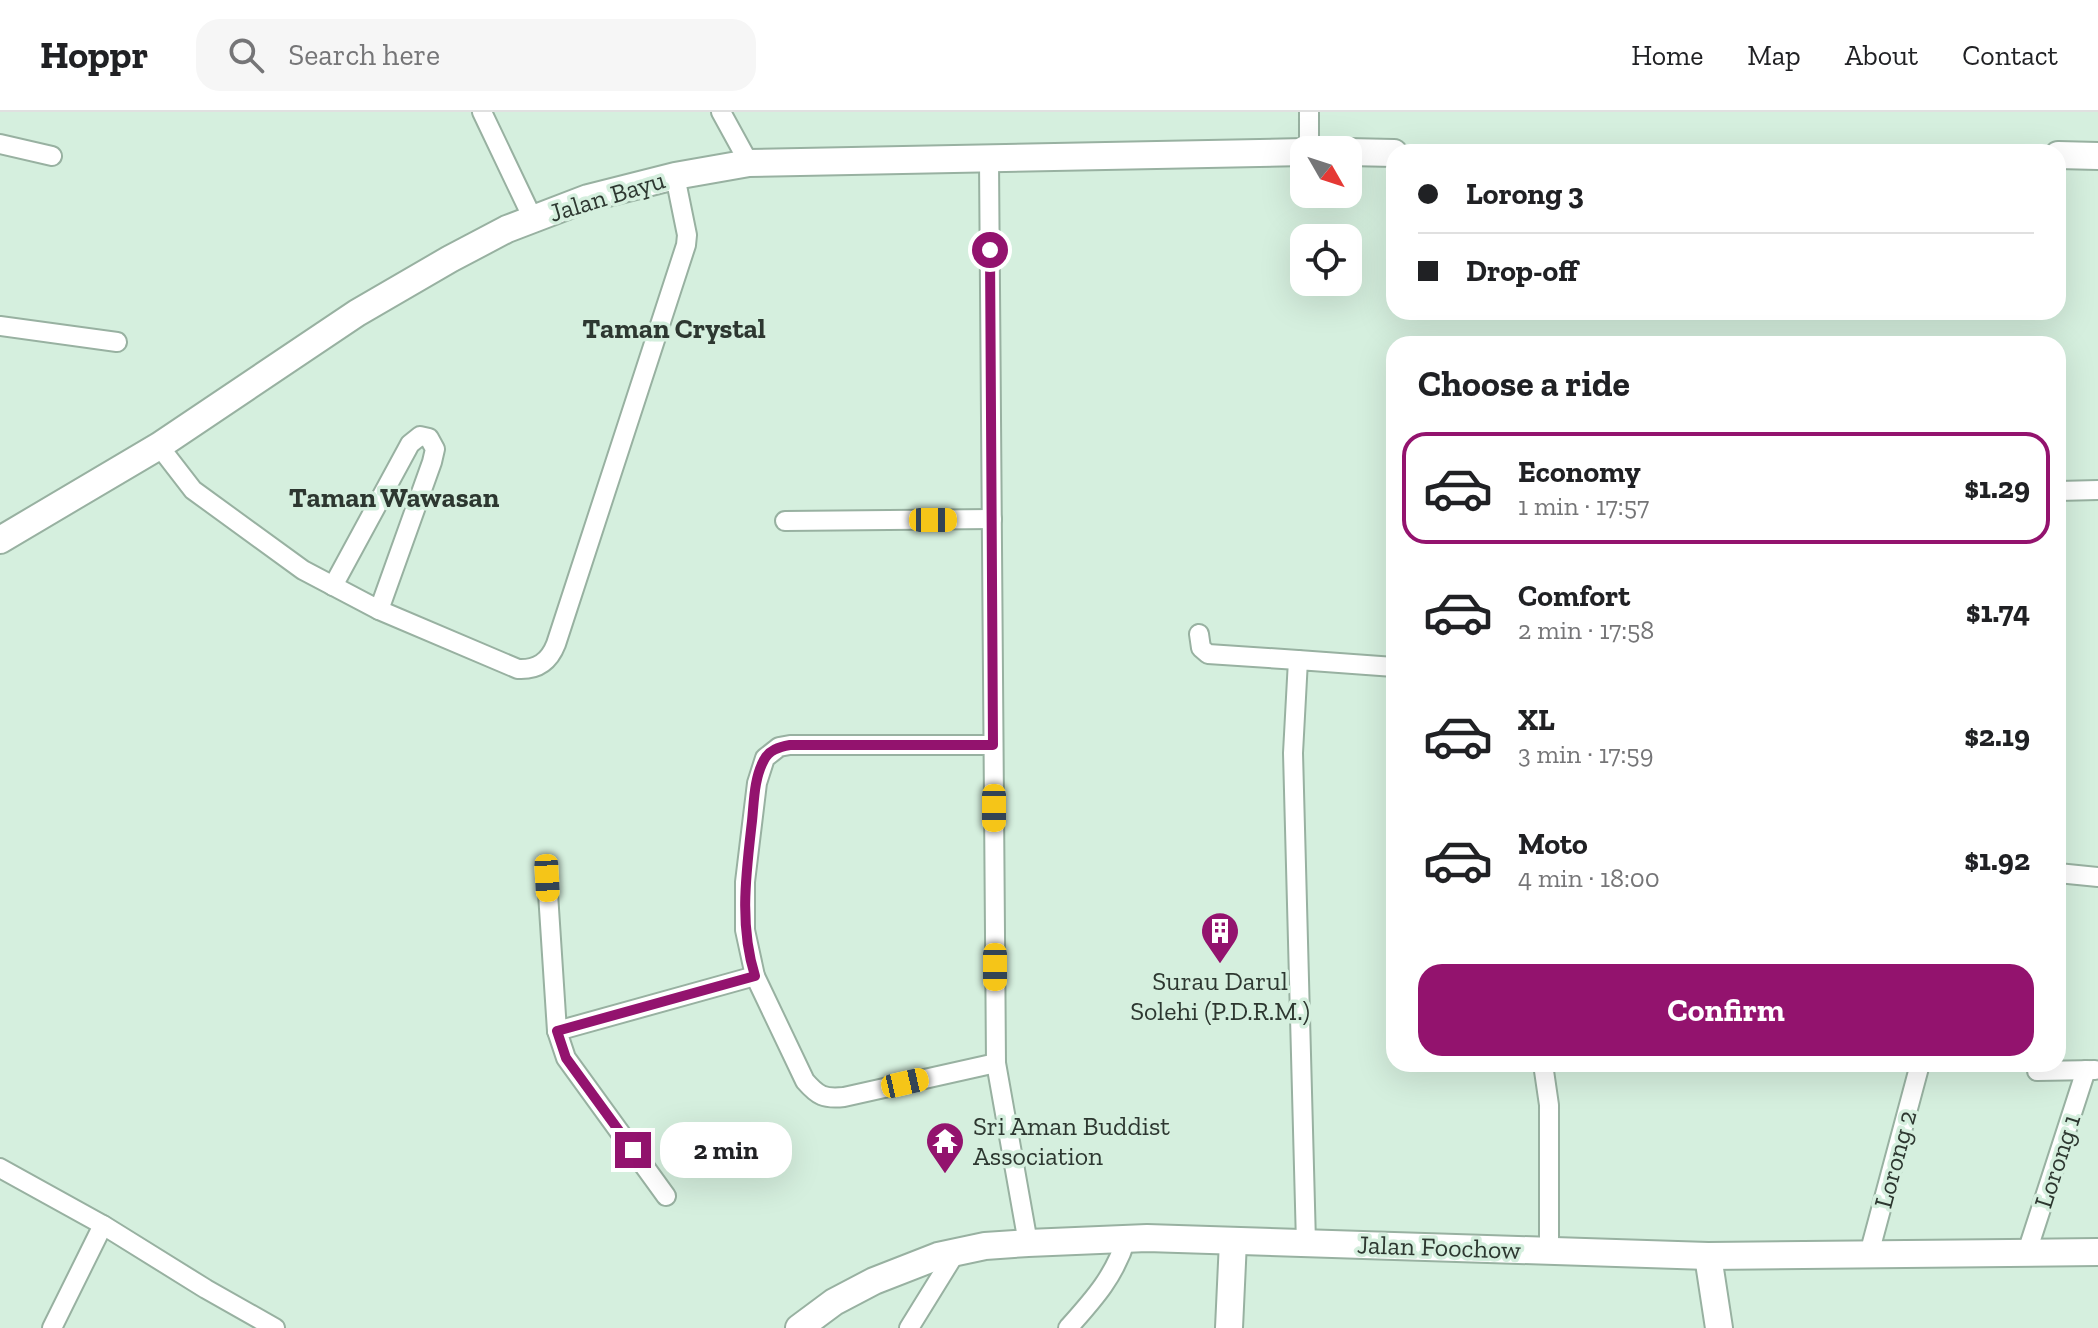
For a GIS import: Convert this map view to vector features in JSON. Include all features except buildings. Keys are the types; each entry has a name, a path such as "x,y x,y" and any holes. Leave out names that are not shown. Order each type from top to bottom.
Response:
{"street":[{"path":"482,112 533,219"},
{"path":"721,112 749,163"},
{"path":"1307,136 1309,112"},
{"path":"0,144 52,156"},
{"name":"Jalan Bayu","path":"0,540 159,446 357,313 507,229 588,198 675,176 749,163 1290,151"},
{"path":"1362,152 1386,153"},
{"path":"2066,155 2098,156"},
{"path":"989,160 996,1063 1028,1243"},
{"path":"159,446 193,490 303,570 379,610 518,669 537,667 553,654 686,245 687,235 675,176"},
{"path":"0,326 117,342"},
{"path":"333,586 410,444 420,436 429,438 435,449 432,462 379,610"},
{"path":"2066,491 2098,490"},
{"path":"785,521 992,519"},
{"path":"1199,634 1201,648 1208,654 1386,666"},
{"path":"1298,660 1293,753 1306,1243"},
{"path":"993,745 790,745 770,752 757,783 745,882 745,930 755,976 805,1081 816,1094 826,1099 844,1097 996,1063"},
{"path":"2066,874 2098,877"},
{"path":"547,878 557,1031 566,1058 666,1196"},
{"path":"557,1031 755,976"},
{"path":"2066,1070 2092,1070"},
{"name":"Lorong 1","path":"2027,1252 2092,1070"},
{"path":"1544,1072 1549,1105 1549,1251"},
{"name":"Lorong 2","path":"1869,1254 1918,1072"},
{"path":"0,1168 103,1225 263,1325"},
{"path":"52,1328 103,1225"},
{"path":"1229,1328 1233,1241"},
{"name":"Jalan Foochow","path":"799,1328 834,1302 874,1281 938,1256 985,1246 1028,1243 1120,1258 1233,1241 1708,1256 2098,1252"},
{"path":"909,1328 956,1252"},
{"path":"1708,1256 1719,1328"},
{"path":"1068,1328 1104,1287 1120,1258"}],"place":[{"name":"Surau Darul Solehi (P.D.R.M.)","path":"1220,965"},
{"name":"Sri Aman Buddist Association","path":"945,1175"}],"district":[{"name":"Taman Crystal","path":"674,328"},
{"name":"Taman Wawasan","path":"394,497"}],"route":[{"path":"633,1150 566,1058 557,1031 755,976 745,930 745,882 757,783 770,752 790,745 993,745 990,250"}]}
